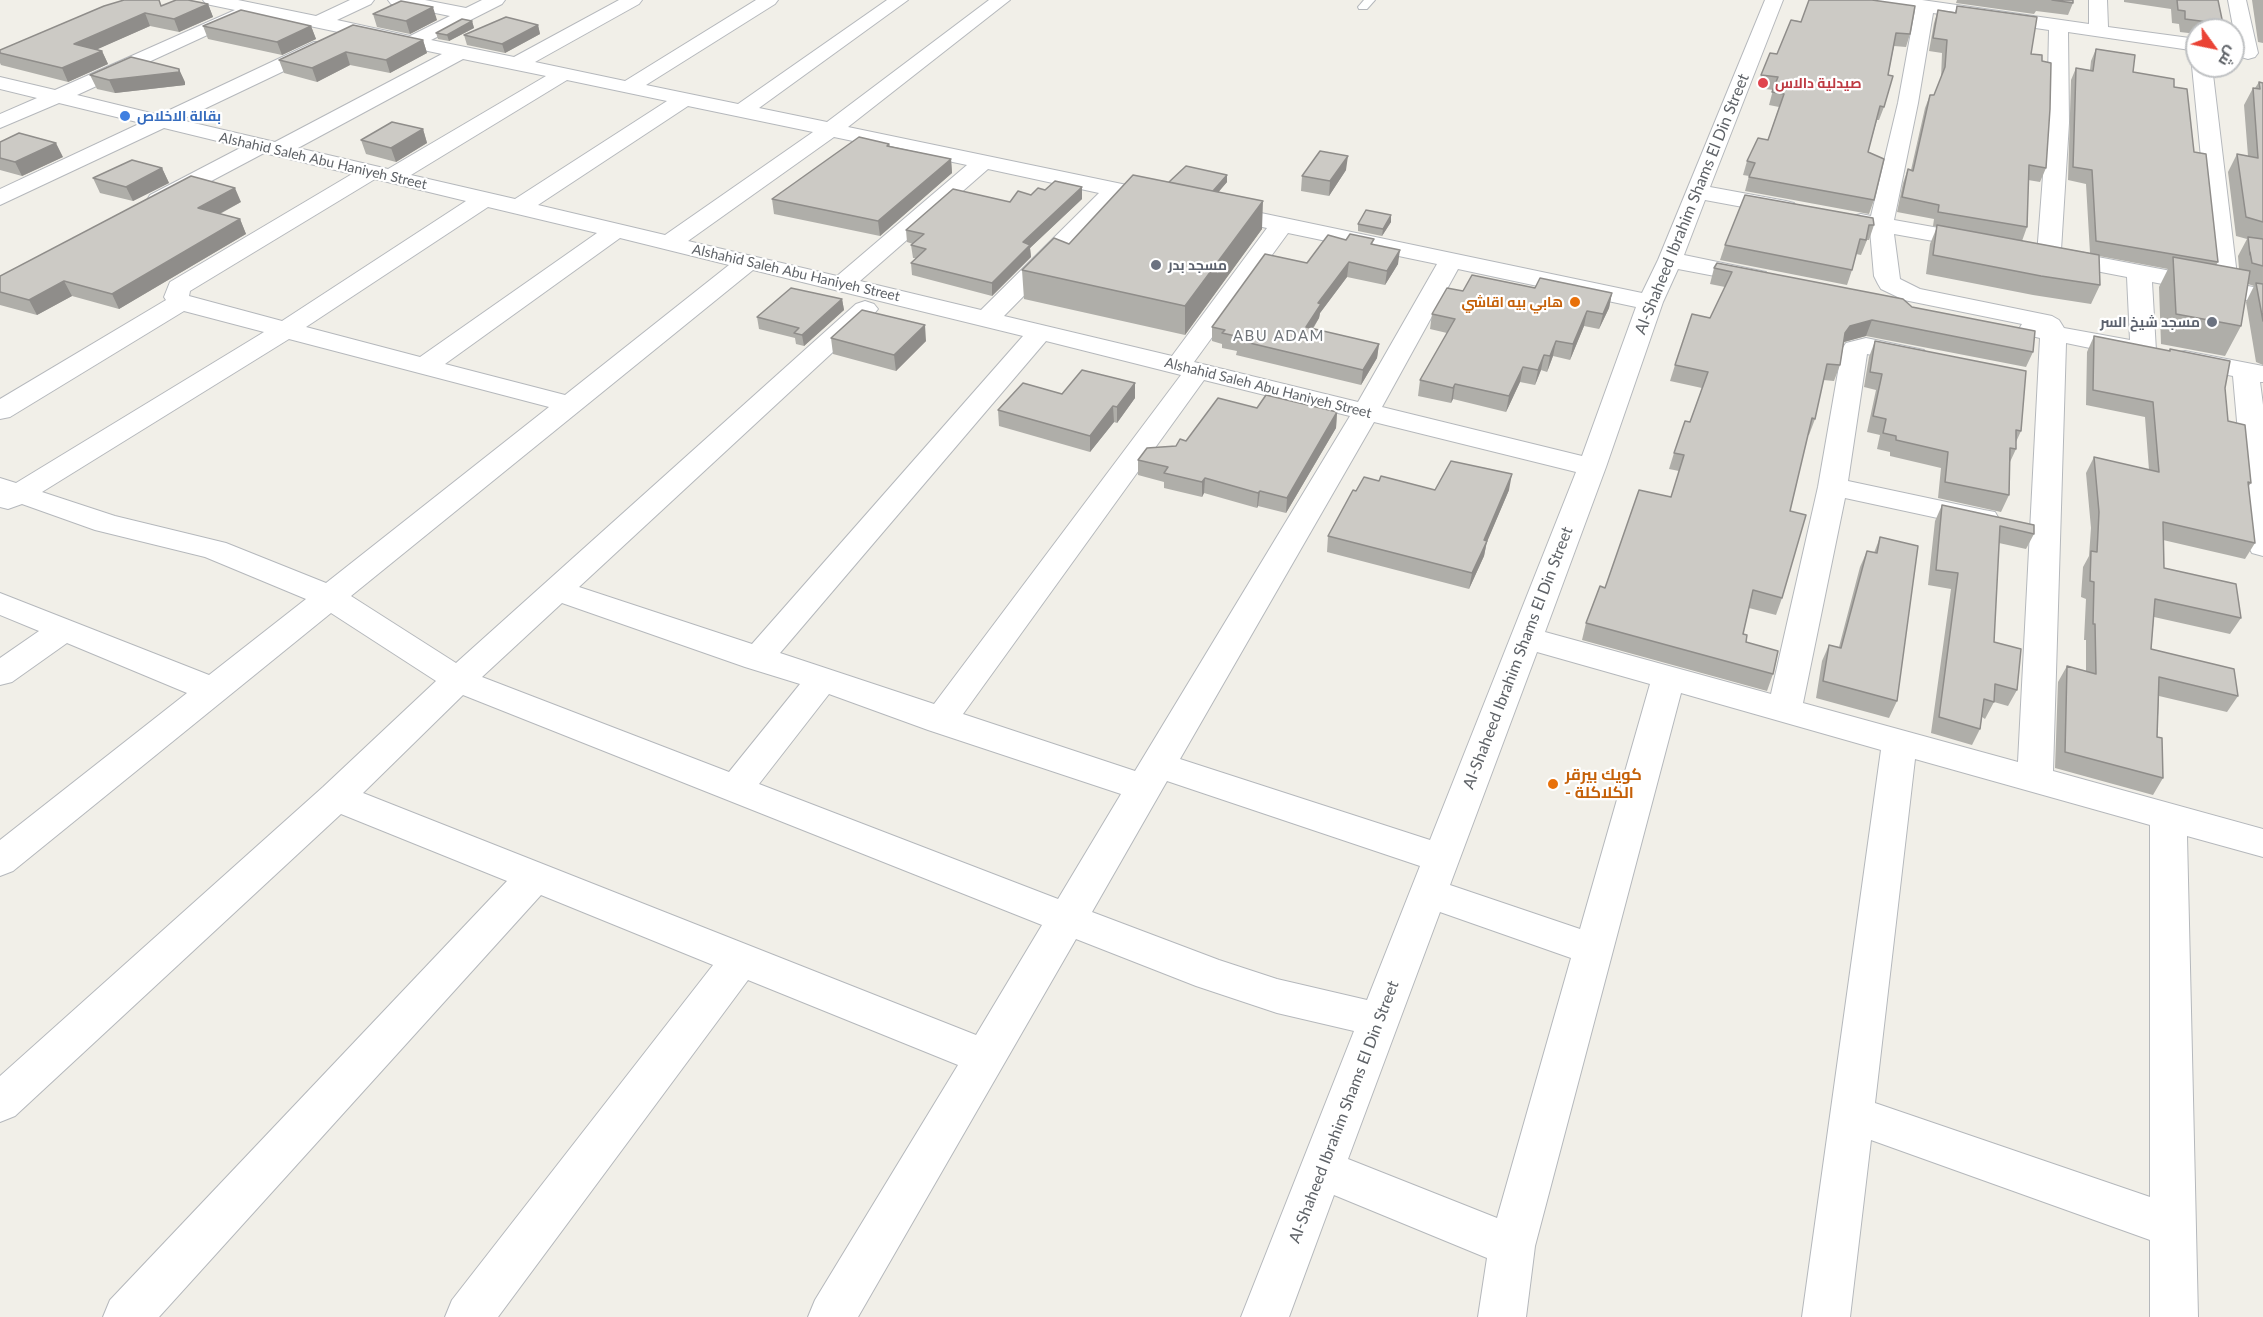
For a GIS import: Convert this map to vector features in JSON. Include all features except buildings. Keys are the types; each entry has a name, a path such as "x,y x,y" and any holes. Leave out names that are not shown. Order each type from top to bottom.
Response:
{"street":[{"path":"318,22 365,0"},
{"path":"397,0 468,14"},
{"path":"412,42 496,0"},
{"path":"516,64 633,0"},
{"path":"629,87 769,0"},
{"path":"741,111 899,0"},
{"path":"669,243 830,130 1001,0"},
{"name":"Al-Shaheed Ibrahim Shams El Din Street","path":"1265,1317 1592,467 1650,302 1698,192 1774,0"},
{"path":"1883,0 1937,5 2185,43"},
{"path":"2098,0 2099,31"},
{"path":"2237,0 2248,53"},
{"path":"223,1 1650,302"},
{"path":"1937,5 1908,103 1881,224 1886,276 1890,284 1927,299 2043,321 2050,325 2053,333 2041,380 2026,529 2035,778"},
{"path":"0,122 254,9"},
{"path":"2026,251 2058,123 2059,25"},
{"path":"0,198 355,30"},
{"path":"136,212 461,52"},
{"path":"564,74 179,288 176,297 180,302 568,405"},
{"path":"2204,78 2233,245 2226,289"},
{"name":"Alshahid Saleh Abu Haniyeh Street","path":"0,82 483,200 881,293 1592,467"},
{"path":"517,208 686,99"},
{"path":"842,284 983,162"},
{"path":"986,319 1116,189"},
{"path":"1698,192 2263,296"},
{"path":"7,495 285,330 483,200"},
{"path":"940,721 1188,368 1282,225"},
{"path":"423,367 615,231"},
{"path":"832,1317 1366,412 1451,260"},
{"path":"1670,260 1784,283"},
{"path":"0,861 328,596 748,262"},
{"path":"2139,272 2143,351"},
{"path":"0,1103 336,797 458,680 881,293"},
{"path":"1874,300 2254,372 2263,546"},
{"path":"0,411 180,302"},
{"path":"757,659 1040,332"},
{"path":"1785,710 1833,486 1855,349 1866,346 1936,360"},
{"path":"0,388 28,396"},
{"path":"1833,486 2026,529"},
{"path":"7,495 214,550 328,596 458,680 1210,974 1277,996 1379,1020"},
{"path":"556,591 940,721 1152,776 1441,858"},
{"path":"0,603 213,690"},
{"path":"0,674 65,629"},
{"path":"1525,638 2263,843"},
{"path":"1502,1317 1512,1246 1668,678"},
{"path":"736,788 821,681"},
{"path":"1826,1317 1900,741"},
{"path":"336,797 985,1057"},
{"path":"2168,816 2171,1226 2174,1317"},
{"path":"127,1317 536,876"},
{"path":"1428,893 1592,949"},
{"path":"469,1317 741,959"},
{"path":"1853,1115 2171,1226"},
{"path":"1323,1170 1512,1246"}],"place":[{"name":"صيدلية دالاس","path":"1763,83"},
{"name":"بقالة الاخلاص","path":"125,116"},
{"name":"مسجد بدر","path":"1156,265"},
{"name":"هابي بيه اقاشي","path":"1575,302"},
{"name":"مسجد شيخ السر","path":"2212,322"},
{"name":"كويك بيرقر - الكلاكلة","path":"1553,784"}],"district":[{"name":"ABU ADAM","path":"1279,336"}]}
